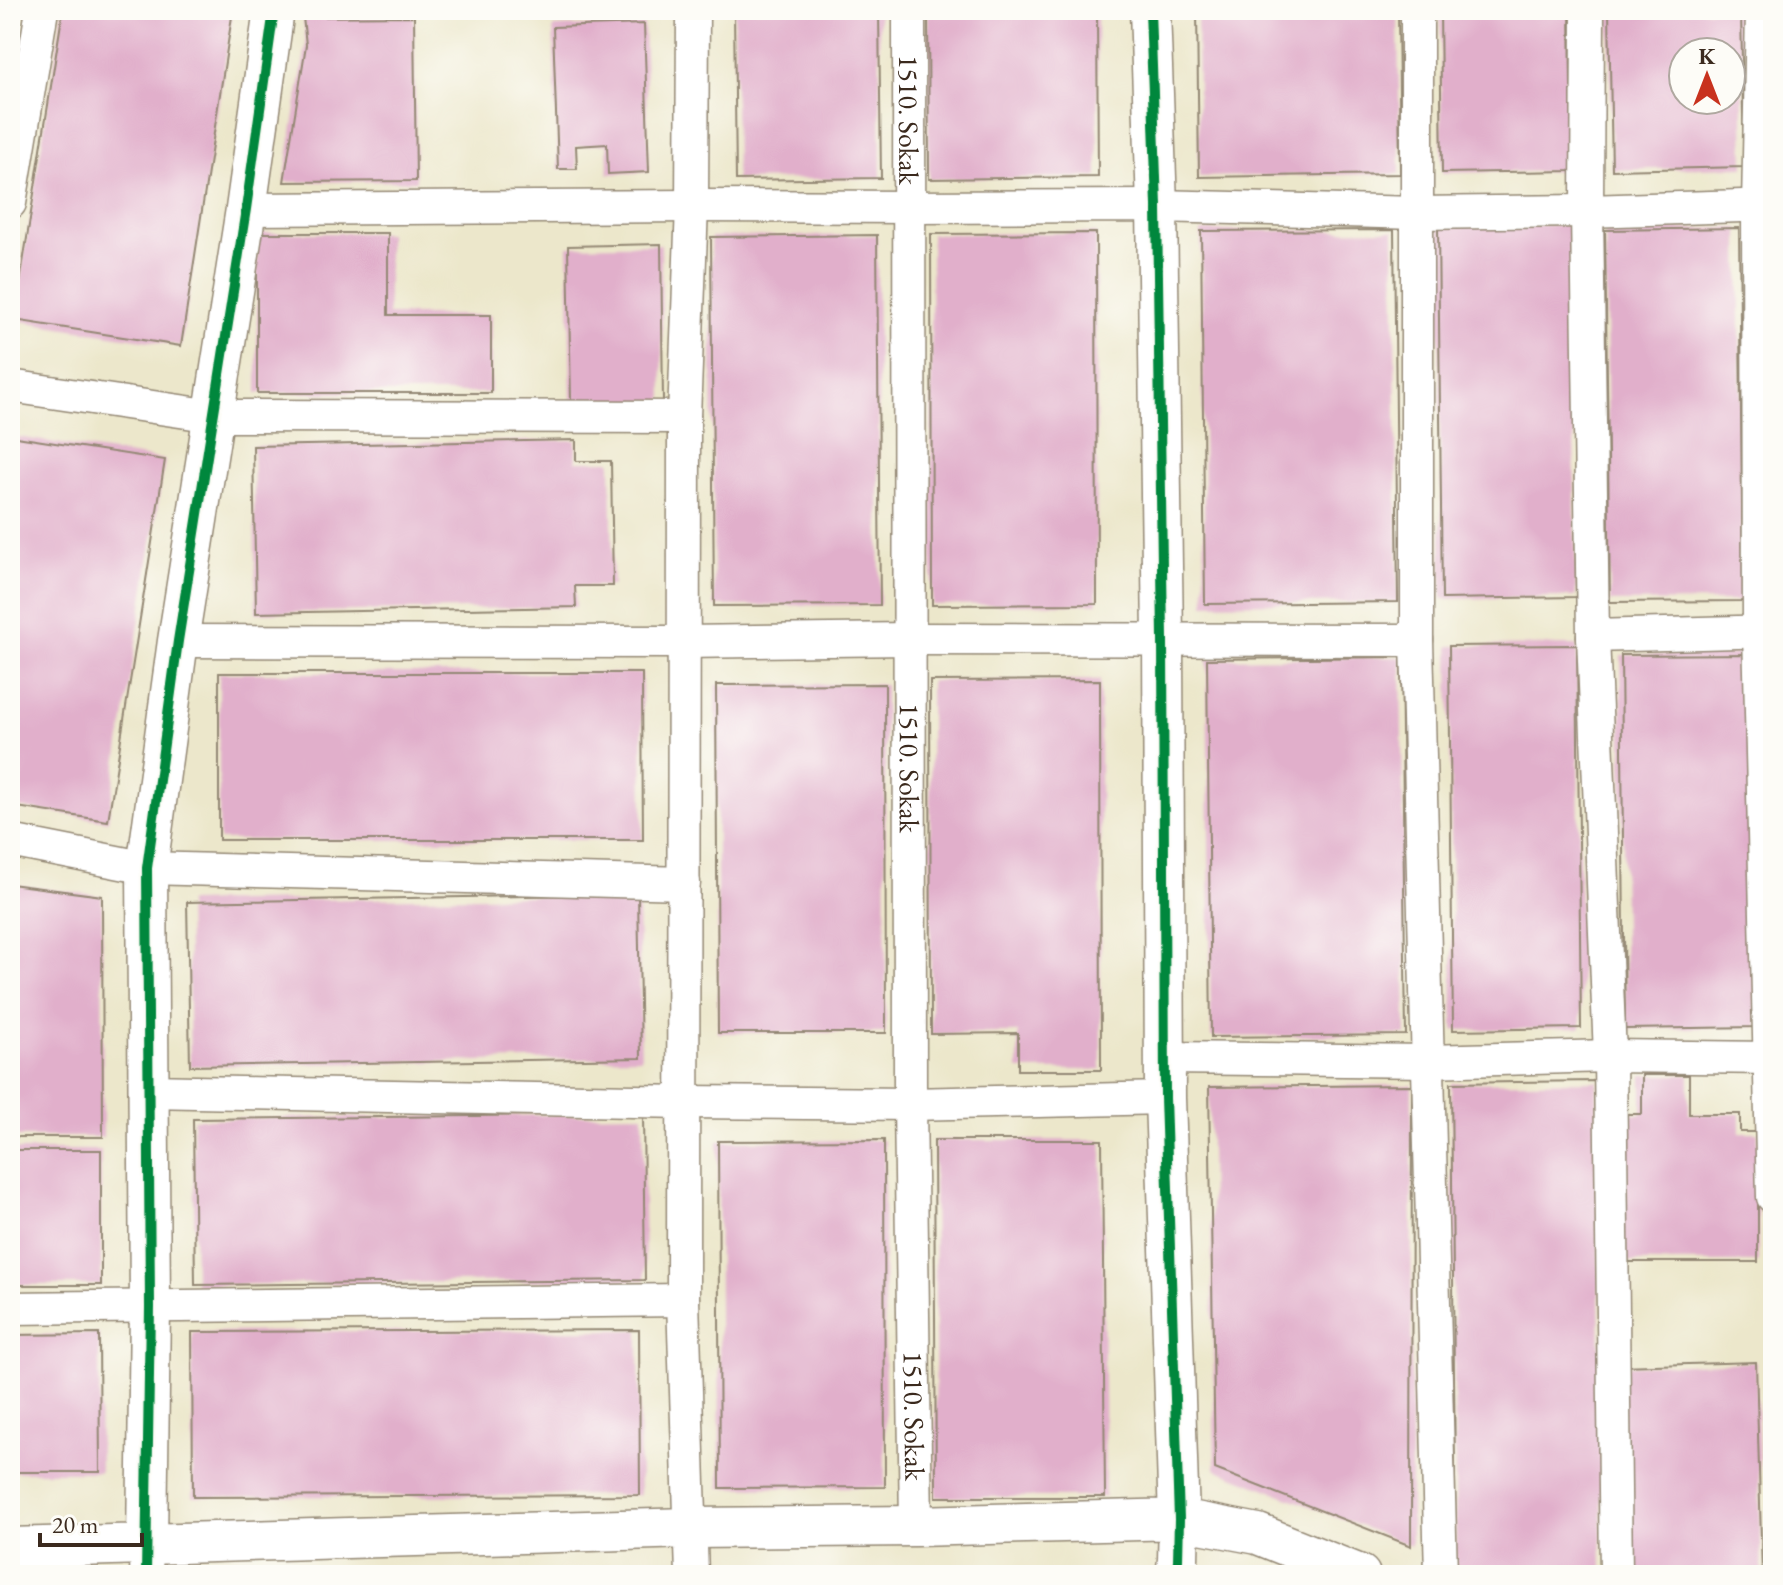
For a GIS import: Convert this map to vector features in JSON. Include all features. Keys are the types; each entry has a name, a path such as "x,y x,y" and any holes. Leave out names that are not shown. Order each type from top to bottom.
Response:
{"street":[{"path":"10,203 42,10"},
{"path":"146,1560 150,1307 147,868 178,641 274,10"},
{"path":"692,1575 683,1300 683,1102 684,417 692,206 693,10"},
{"name":"1510. Sokak","path":"909,10 910,1104 916,1526"},
{"path":"1150,10 1157,206 1163,639 1164,1058 1180,1570"},
{"path":"1417,10 1417,640 1441,1575"},
{"path":"1588,10 1587,211 1593,636 1610,1056 1616,1575"},
{"path":"1762,10 1773,1197"},
{"path":"246,209 1157,206 1417,213 1766,205"},
{"path":"10,386 214,416 684,417"},
{"path":"1593,636 1766,631"},
{"path":"178,641 1417,640"},
{"path":"10,841 147,868 684,883"},
{"path":"1164,1058 1428,1061 1610,1056 1771,1058"},
{"path":"149,1091 910,1104 1165,1098"},
{"path":"10,1308 683,1300"},
{"path":"10,1548 146,1560 690,1528 1179,1519 1258,1534 1360,1575"}],"building":[{"path":"63,10 233,10 181,346 14,320"},
{"path":"734,10 879,10 881,178 736,180"},
{"path":"928,10 1097,10 1098,177 929,179"},
{"path":"1197,10 1398,10 1400,174 1199,177"},
{"path":"1440,10 1570,10 1572,171 1442,173"},
{"path":"1609,10 1741,10 1741,36 1667,36 1667,116 1743,116 1744,167 1612,170"},
{"path":"414,16 416,181 284,182 306,45 303,17"},
{"path":"644,24 649,172 608,174 607,144 576,146 577,169 558,169 553,27"},
{"path":"1572,225 1576,597 1442,599 1438,226"},
{"path":"1739,228 1743,601 1610,602 1605,230"},
{"path":"1394,230 1398,602 1205,604 1201,231"},
{"path":"257,233 388,233 388,315 491,315 491,393 257,393"},
{"path":"1096,233 1097,604 932,605 931,234"},
{"path":"877,235 880,605 714,606 711,237"},
{"path":"661,244 663,401 571,402 568,246"},
{"path":"10,436 165,460 108,821 10,806"},
{"path":"576,440 576,461 611,461 613,586 575,586 576,607 256,613 253,446"},
{"path":"1577,645 1581,1028 1453,1030 1449,646"},
{"path":"1754,654 1757,1027 1625,1029 1621,655"},
{"path":"1401,657 1406,1035 1211,1037 1207,659"},
{"path":"219,673 642,673 643,840 219,840"},
{"path":"1100,680 1101,1070 1018,1070 1018,1033 931,1034 930,681"},
{"path":"885,684 886,1033 718,1033 716,685"},
{"path":"10,884 102,896 103,1137 10,1137"},
{"path":"638,894 641,1058 190,1066 187,902"},
{"path":"1642,1075 1689,1075 1689,1114 1740,1114 1740,1132 1758,1132 1758,1262 1619,1262 1619,1114 1642,1114"},
{"path":"1597,1081 1602,1575 1469,1575 1456,1570 1451,1083"},
{"path":"1412,1085 1411,1546 1215,1469 1209,1087"},
{"path":"643,1114 645,1280 195,1285 193,1119"},
{"path":"884,1140 885,1487 720,1488 718,1141"},
{"path":"934,1140 1102,1140 1105,1497 936,1497"},
{"path":"10,1150 101,1150 101,1285 10,1285"},
{"path":"639,1330 640,1495 193,1497 192,1332"},
{"path":"99,1334 100,1472 10,1472 10,1335"},
{"path":"1756,1362 1762,1575 1627,1575 1621,1366"}],"cycle path":[{"path":"146,1575 150,1307 147,868 178,641 274,10"},
{"path":"1150,10 1157,206 1163,639 1165,1098 1179,1519 1176,1575"}]}
